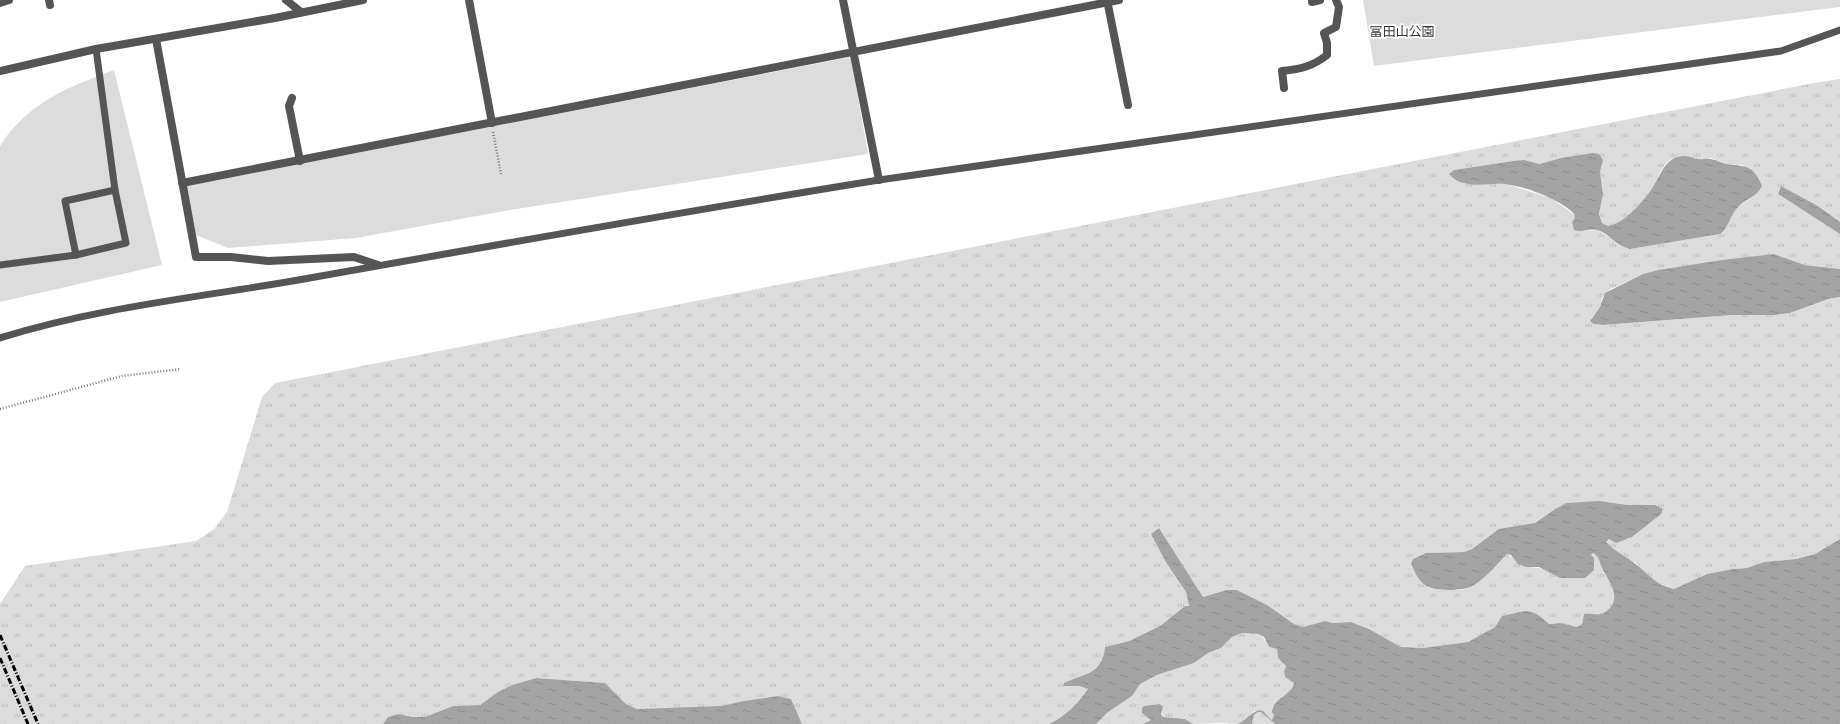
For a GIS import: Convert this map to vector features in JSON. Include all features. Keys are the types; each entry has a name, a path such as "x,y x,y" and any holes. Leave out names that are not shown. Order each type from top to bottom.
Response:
{"street":[{"path":"0,3 9,0"},
{"path":"286,0 301,12"},
{"path":"0,71 96,49 363,0"},
{"path":"469,0 492,123"},
{"path":"843,0 879,180"},
{"path":"182,184 1119,0"},
{"path":"1312,0 1312,2 1320,0"},
{"path":"1284,88 1282,71 1303,68 1317,63 1327,54 1327,43 1324,33 1336,28 1339,7 1336,0"},
{"path":"1108,1 1128,105"},
{"path":"156,39 196,257 231,257 268,261 354,257 378,265"},
{"path":"292,98 289,106 300,160"}],"lane":[{"path":"0,338 30,328 126,308 745,202 879,180 1781,51 1840,30"},
{"path":"0,266 76,255 126,243 115,190 96,49"},
{"path":"76,255 65,201 115,190"}],"path":[{"path":"492,123 501,174"},
{"path":"0,408 122,376 181,369"}],"green space":[{"name":"冨田山公園","path":"1363,0 1840,0 1840,7 1374,66"},
{"path":"851,57 868,154 510,210 356,238 228,248 196,235 186,186"},
{"path":"114,70 162,265 0,302 0,146 23,118 50,98 81,83"},
{"path":"1840,79 1840,222 1818,206 1781,186 1778,194 1840,234 1840,269 1805,265 1774,254 1658,270 1643,274 1609,290 1603,296 1600,307 1591,319 1594,324 1603,325 1732,315 1775,315 1790,313 1828,299 1840,297 1840,539 1815,554 1796,559 1764,562 1747,568 1707,574 1674,589 1654,581 1636,563 1618,554 1605,542 1609,539 1629,539 1655,505 1628,505 1607,502 1555,509 1535,523 1489,536 1481,544 1464,552 1426,553 1413,559 1411,563 1420,581 1428,587 1439,590 1459,590 1478,581 1499,564 1501,558 1507,554 1524,566 1543,569 1552,573 1593,553 1598,557 1613,590 1614,602 1611,607 1600,614 1584,614 1582,624 1577,627 1561,623 1549,624 1537,614 1532,612 1517,612 1502,616 1495,627 1468,642 1423,648 1401,647 1369,629 1351,622 1333,623 1325,621 1303,627 1294,624 1267,605 1237,590 1203,597 1159,528 1167,564 1186,592 1189,606 1185,606 1160,626 1129,641 1105,647 1100,663 1096,668 1085,675 1064,683 1065,686 1079,686 1088,689 1071,709 1060,718 1049,724 802,724 791,699 782,697 755,699 730,706 710,708 637,709 626,704 605,683 536,678 512,685 498,692 480,705 453,706 425,717 413,717 398,714 388,717 383,724 0,724 0,604 25,566 196,541 214,529 227,512 262,397 275,383","holes":["1686,156 1700,160 1711,158 1727,164 1743,165 1753,197 1735,210 1725,230 1720,234 1630,249 1597,230 1578,231 1575,215 1551,198 1506,184 1464,184 1454,170 1513,161 1538,164 1561,158 1577,157 1602,165 1600,172 1603,194 1599,214 1602,223 1608,226 1621,221 1641,203 1667,162"]},
{"path":"1242,633 1259,635 1264,639 1269,647 1277,649 1278,658 1286,666 1284,672 1285,677 1294,683 1289,693 1282,696 1272,720 1264,711 1254,711 1246,721 1238,724 1193,724 1185,719 1163,717 1159,704 1144,706 1145,715 1151,720 1143,724 1096,724 1108,712 1132,696 1140,684 1157,675 1194,663 1208,653 1221,648 1232,637"},
{"path":"1261,712 1275,724 1252,724 1254,715"}],"water":[{"path":"1593,153 1599,154 1603,160 1600,172 1603,194 1599,214 1602,223 1608,226 1621,221 1634,210 1650,191 1666,165 1674,158 1679,156 1688,156 1695,159 1712,159 1749,168 1756,174 1762,186 1757,193 1736,209 1726,228 1720,234 1630,249 1620,245 1597,230 1574,230 1572,222 1575,215 1569,209 1552,199 1513,185 1468,184 1455,179 1449,174 1454,170 1513,161 1524,160 1539,164 1561,158"},
{"path":"1781,186 1818,206 1840,222 1840,234 1778,194"},
{"path":"1774,254 1805,265 1840,269 1840,297 1828,299 1790,313 1775,315 1732,315 1603,325 1594,324 1590,321 1600,307 1605,293 1643,274 1658,270 1722,260"},
{"path":"1599,501 1628,505 1655,505 1663,509 1661,514 1632,537 1616,543 1609,539 1606,542 1657,582 1674,589 1707,574 1747,568 1764,562 1796,559 1815,554 1840,539 1840,724 1275,724 1261,712 1258,712 1254,715 1252,724 1238,724 1260,710 1272,720 1274,715 1272,712 1276,703 1290,691 1294,683 1285,677 1284,672 1286,666 1278,658 1277,649 1269,647 1264,637 1258,634 1242,633 1232,637 1221,648 1208,653 1194,663 1157,675 1140,684 1132,696 1108,712 1096,724 1049,724 1060,718 1071,709 1088,689 1079,686 1064,686 1064,683 1085,675 1096,668 1103,656 1105,647 1129,641 1160,626 1185,606 1189,606 1186,592 1167,564 1151,534 1159,528 1203,597 1227,590 1237,590 1267,605 1294,624 1303,627 1325,621 1333,623 1351,622 1369,629 1401,647 1423,648 1468,642 1495,627 1502,616 1522,611 1537,614 1549,624 1561,623 1577,627 1582,624 1584,614 1600,614 1611,607 1614,602 1613,590 1598,558 1593,553 1591,555 1594,558 1594,570 1585,578 1560,578 1539,567 1526,567 1518,564 1511,555 1507,554 1489,573 1474,585 1453,590 1437,589 1426,586 1421,582 1411,563 1413,559 1426,553 1464,552 1472,549 1499,529 1535,523 1555,509 1567,503"},
{"path":"536,678 605,683 626,704 637,709 722,706 778,696 791,699 802,724 383,724 388,717 398,714 413,717 425,717 453,706 480,705 498,692 512,685"},
{"path":"1159,704 1163,706 1161,714 1163,717 1185,719 1193,724 1143,724 1151,720 1142,713 1142,708 1144,706"}],"railway":[{"path":"0,635 38,724"},
{"path":"0,658 28,724"}]}
